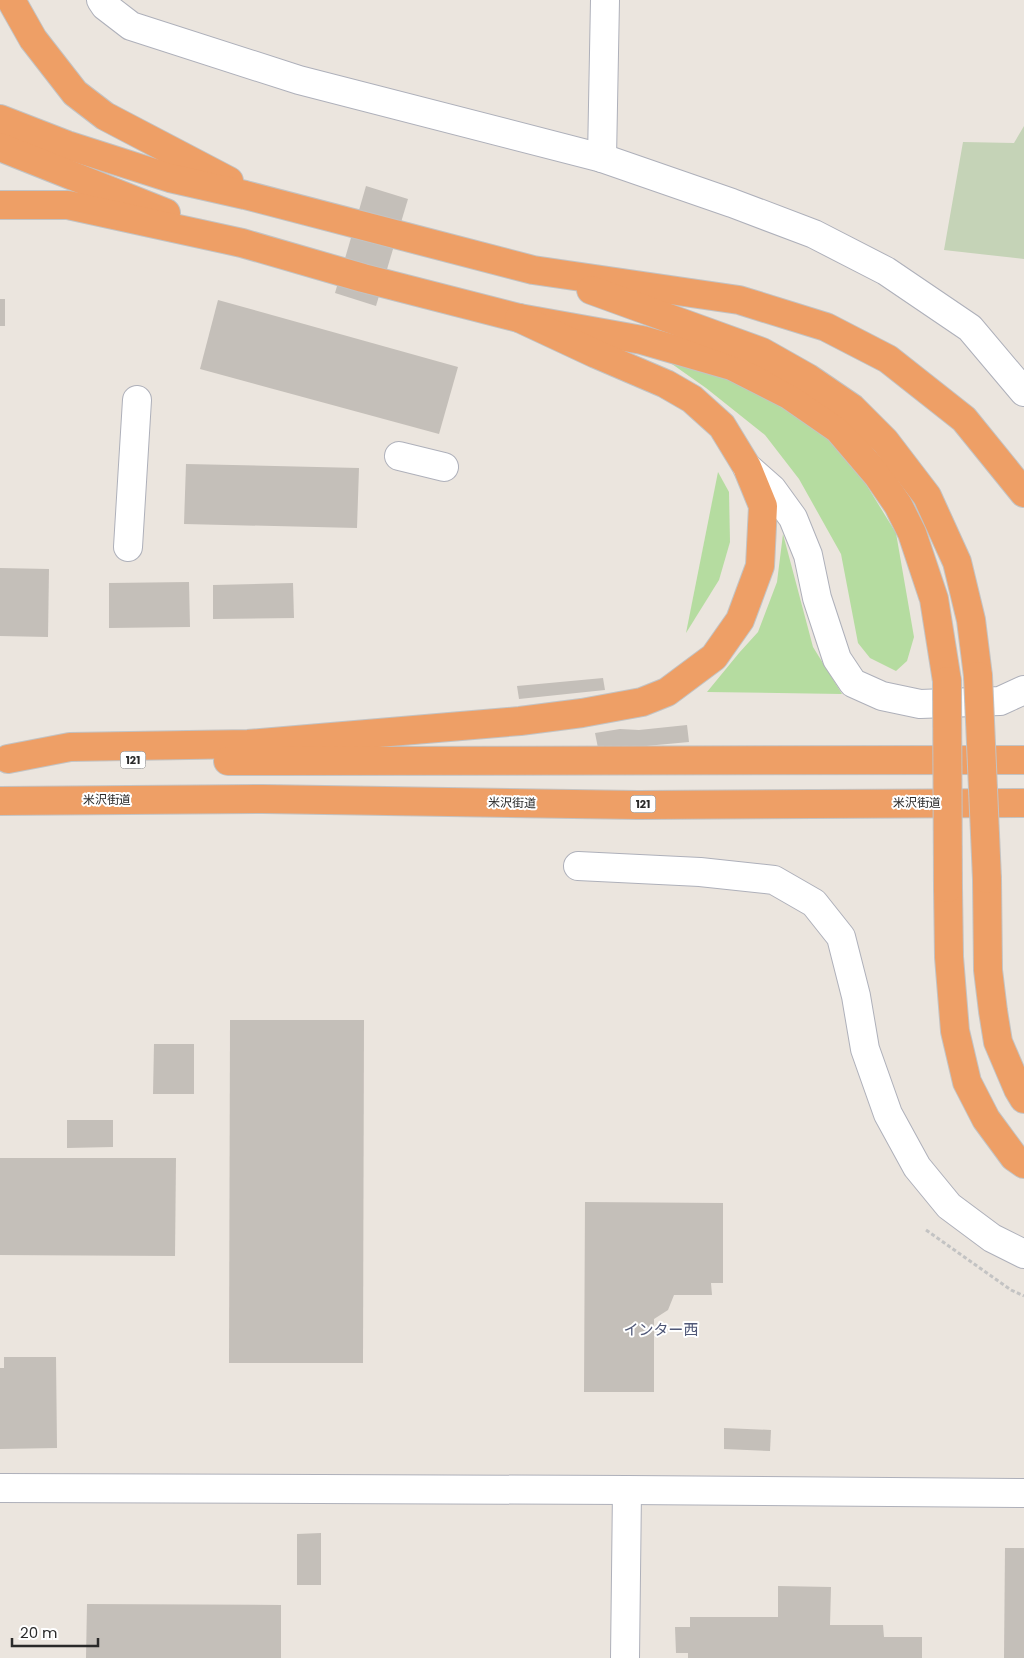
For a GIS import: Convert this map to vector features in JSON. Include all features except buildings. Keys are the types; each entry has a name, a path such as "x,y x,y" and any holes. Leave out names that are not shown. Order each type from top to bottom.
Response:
{"highway":[{"path":"11,0 33,39 75,93 106,116 273,203"},
{"path":"0,119 67,145 170,178 245,195 533,270 762,352 808,378 852,408 885,441 927,496 957,562 971,620 978,676 987,879 988,970 993,1011 998,1042 1018,1090 1024,1099"},
{"path":"0,147 242,243"},
{"path":"0,205 68,206 242,243 363,278 519,318 642,340 732,366 789,395 838,429 878,476 898,505 912,533 934,599 947,681 949,957 955,1031 967,1082 986,1119 1014,1157 1024,1164"},
{"path":"533,270 739,300 826,327 888,359 964,419 1024,493"},
{"path":"4,759 70,747 248,744 520,722 642,702 667,692 714,658 740,620 760,566 763,506 747,467 722,426 692,399 666,384 519,318"},
{"name":"121","path":"4,759 265,762 1024,760"},
{"name":"米沢街道","path":"0,801 263,799 638,804 1024,803"}],"street":[{"path":"100,0 131,26 299,80 602,158 732,203 814,234 886,271 970,328 1024,392"},
{"path":"602,158 605,0"},
{"path":"128,548 137,400"},
{"path":"399,456 444,466"},
{"path":"747,467 772,489 793,518 808,555 817,598 837,659 853,683 882,696 920,704 1000,700 1024,690"},
{"path":"578,866 700,872 774,880 814,903 841,937 856,996 865,1049 888,1114 918,1167 949,1206 992,1238 1024,1254"},
{"path":"0,1488 1024,1493"},
{"path":"625,1658 627,1490"}],"path":[{"path":"926,1230 1011,1290 1024,1296"}],"green space":[{"path":"1024,126 1024,259 944,250 963,142 1014,143"},
{"path":"662,357 748,382 845,450 896,533 914,637 907,661 896,671 870,658 858,643 841,554 799,479 765,435 706,388"},
{"path":"718,472 729,492 730,542 719,580 686,633"},
{"path":"783,534 813,647 842,694 707,692 758,632 777,582"}],"district":[{"name":"インター西","path":"661,1330"}]}
